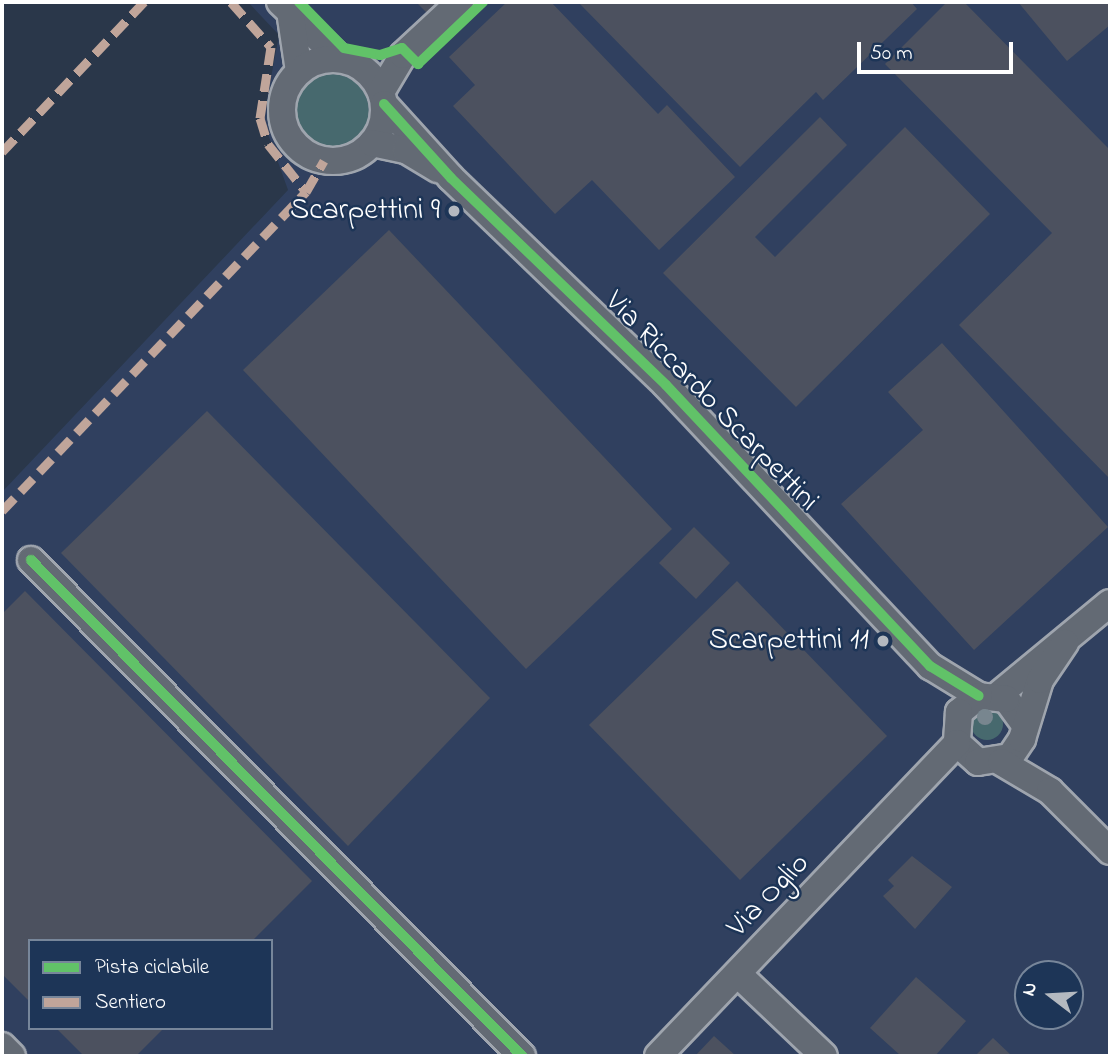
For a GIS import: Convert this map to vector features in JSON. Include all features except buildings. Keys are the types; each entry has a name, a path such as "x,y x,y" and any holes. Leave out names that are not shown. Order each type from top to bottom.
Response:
{"street":[{"path":"285,6 299,71 281,111 300,150 342,161 372,143 382,98 403,55 460,2"},
{"path":"285,6 351,63 382,98"},
{"path":"299,71 403,55"},
{"name":"Via Riccardo Scarpettini","path":"382,98 451,178 666,385 930,666 988,696 1013,705 1050,791"},
{"name":"Via Riccardo Scarpettini","path":"372,143 406,150 451,178"},
{"path":"31,560 522,1056"},
{"path":"988,696 1065,643 1110,603"},
{"path":"989,762 1022,730 1065,643"},
{"name":"Via Riccardo Scarpettini","path":"930,666 957,732"},
{"name":"Via Oglio","path":"658,1056 927,780 957,732 988,696"},
{"path":"957,732 989,762 1050,791 1110,850"},
{"name":"Via Oglio","path":"927,780 958,764 989,762"},
{"path":"739,975 824,1056"},
{"path":"2,1046 12,1056"}],"shaded area":[{"path":"248,2 1110,2 1110,1056 2,1056 2,492 288,190 263,120 279,35"}],"green space":[{"path":"325,74 339,74 353,80 363,90 369,111 363,132 353,142 339,148 325,148 311,142 301,132 295,118 295,104 301,90 311,80"},
{"path":"987,708 998,713 1003,724 998,735 987,740 976,735 971,724 976,713"}],"marked path":[{"path":"2,152 144,2"},
{"path":"231,2 271,47 260,118 268,144 306,192"},
{"path":"2,511 306,192 324,161"}],"cycle path":[{"path":"299,2 344,48 380,55 402,48 418,64 483,2"},
{"path":"384,104 451,178 666,385 930,666 979,696"},
{"path":"31,560 522,1056"}],"place":[{"name":"Scarpettini 9","path":"454,211"},
{"name":"Scarpettini 11","path":"883,641"}]}
